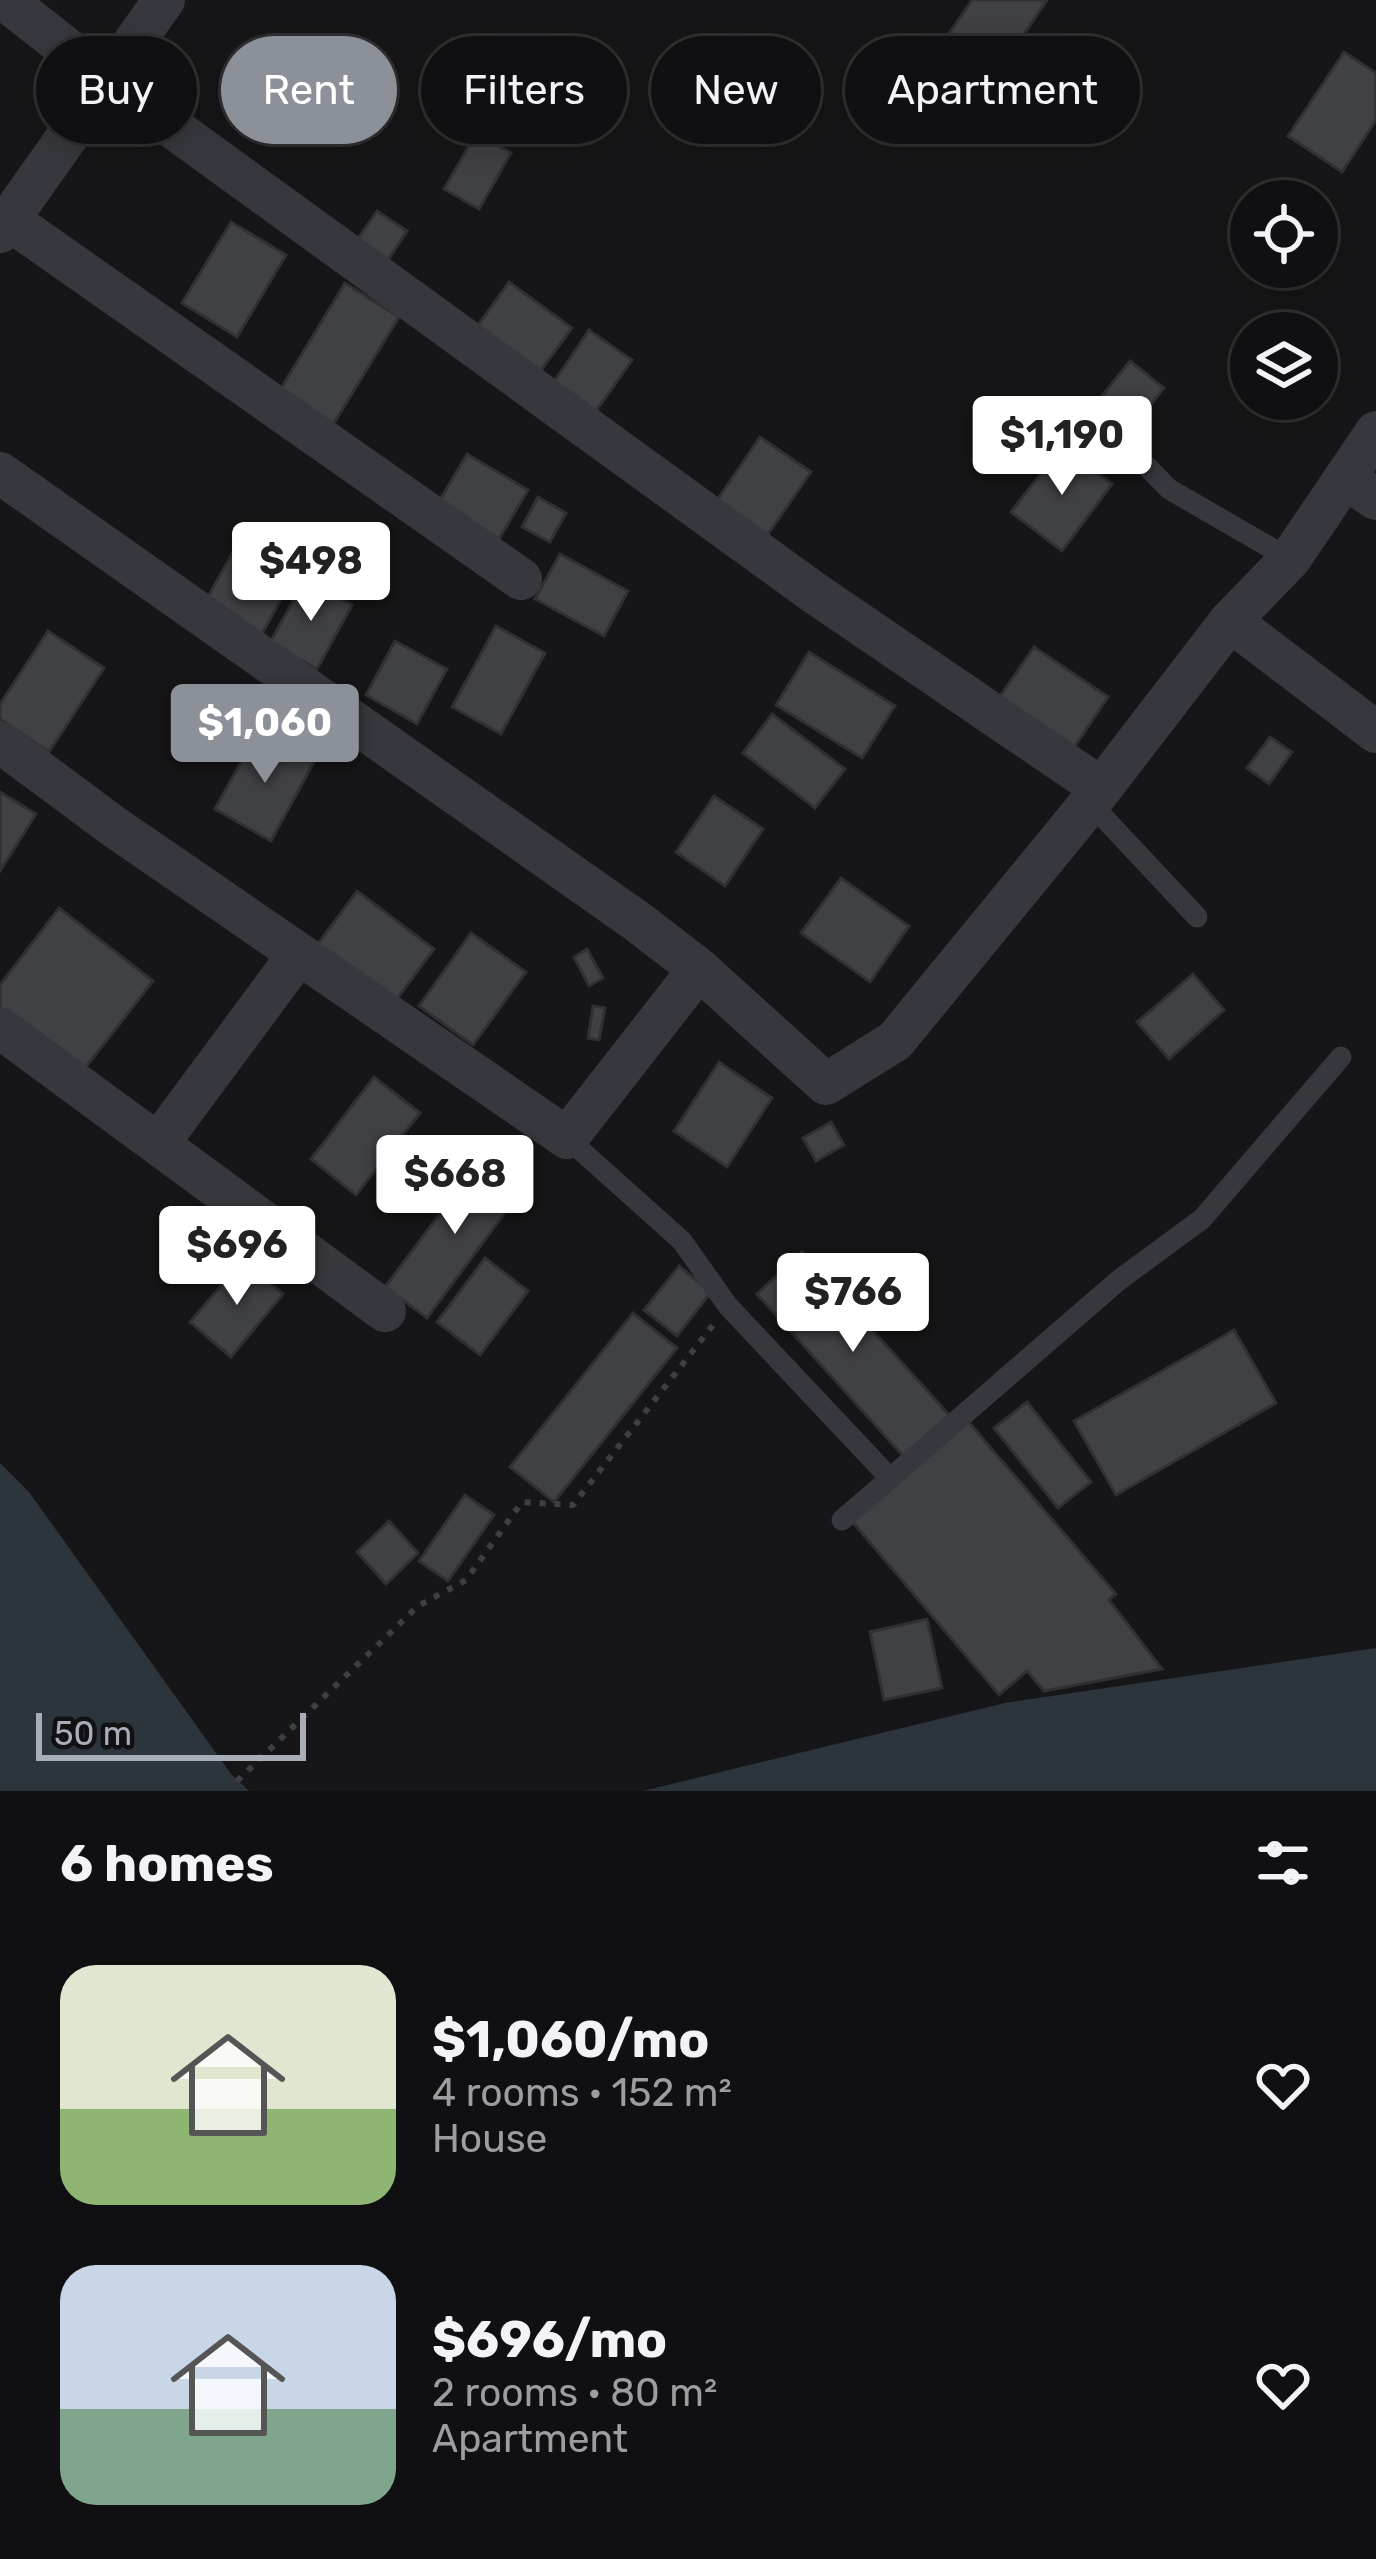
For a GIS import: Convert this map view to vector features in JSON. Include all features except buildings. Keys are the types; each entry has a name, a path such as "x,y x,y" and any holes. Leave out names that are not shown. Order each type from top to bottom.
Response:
{"street":[{"path":"5,0 51,36"},
{"path":"138,36 164,0"},
{"path":"62,144 4,226 521,580"},
{"path":"195,144 1095,795"},
{"path":"0,473 638,922 699,969 826,1084 895,1041 1230,621 1360,489 1376,432"},
{"path":"1230,621 1376,732"},
{"path":"0,742 298,956 567,1138 699,969"},
{"path":"158,1144 298,956"},
{"path":"0,1028 385,1311"}],"lane":[{"path":"1126,445 1169,489 1290,559"},
{"path":"1095,795 1197,917"},
{"path":"842,1520 1119,1280 1202,1219 1341,1058"},
{"path":"567,1138 682,1241 728,1306 889,1477"}],"path":[{"path":"238,1780 418,1606 466,1580 522,1502 573,1505 728,1306"}],"shaded area":[{"path":"0,1463 29,1492 231,1774 249,1791 0,1791"},
{"path":"1376,1648 1376,1791 643,1791 1005,1703"}]}
